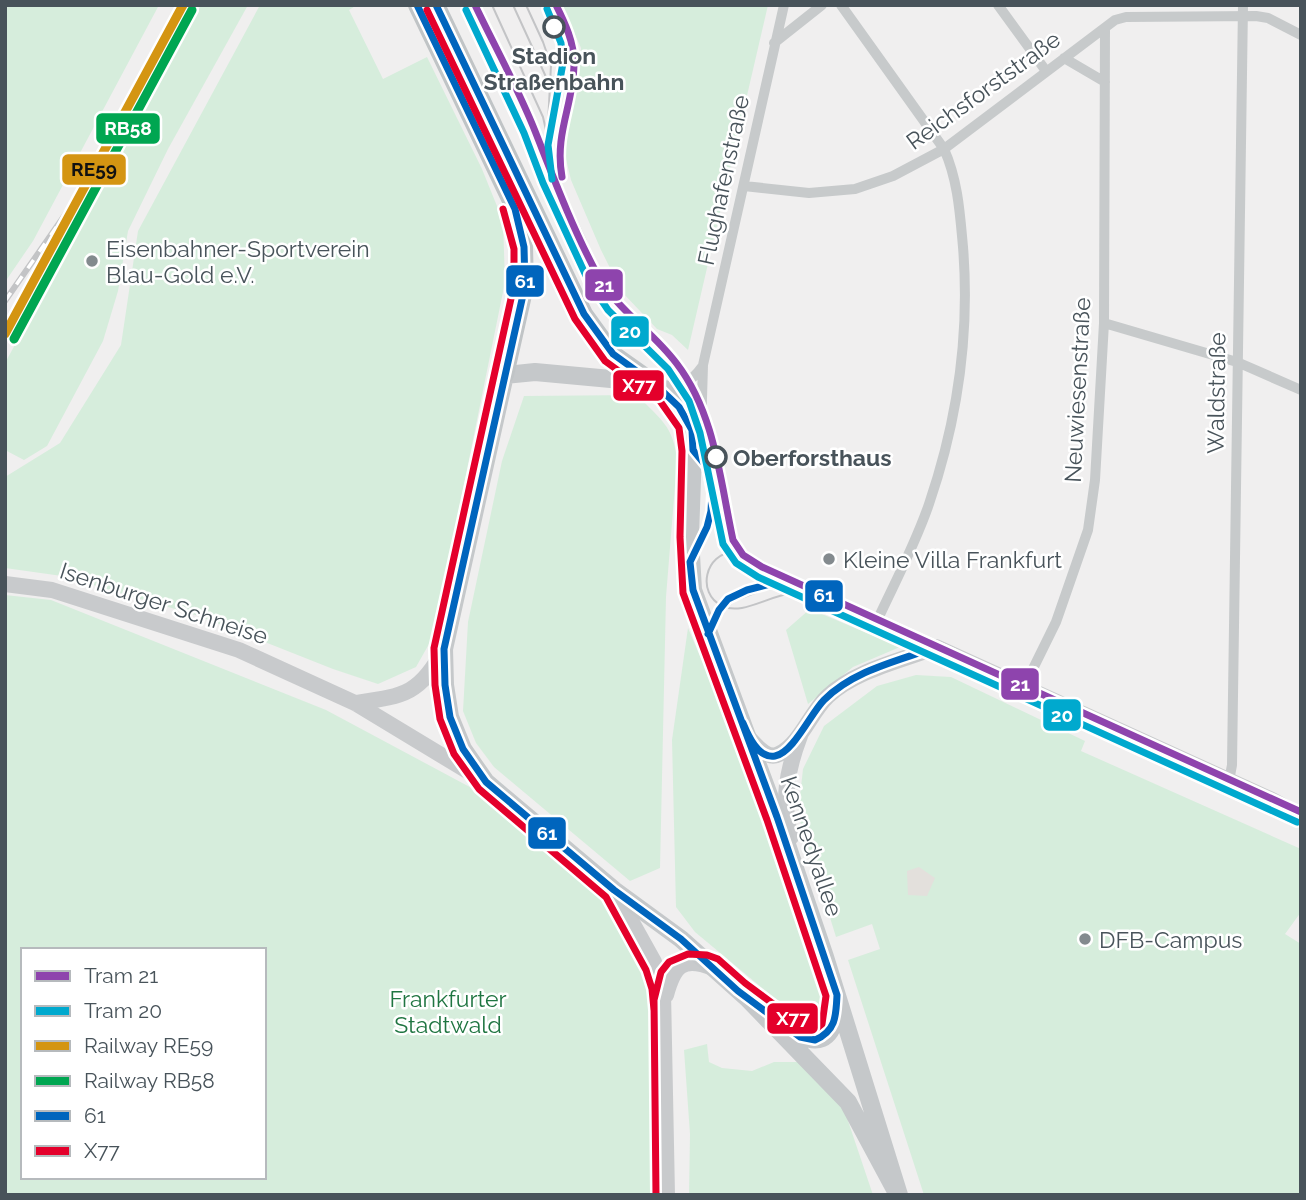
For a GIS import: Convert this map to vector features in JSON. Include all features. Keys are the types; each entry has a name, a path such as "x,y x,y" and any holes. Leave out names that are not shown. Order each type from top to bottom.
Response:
{"highway":[{"path":"417,5 514,209 524,247 524,286 505,375"},
{"path":"436,5 584,314 613,354 655,384"}],"main road":[{"path":"355,704 400,695 418,687 432,673 444,649 505,375 535,372 655,384"},
{"name":"Kennedyallee","path":"655,384 674,400 692,430 690,572 696,600 792,863 837,995 899,1195"},
{"name":"Isenburger Schneise","path":"5,584 52,590 239,650 355,704 486,782 614,890 677,936 738,991 848,1102 899,1195"},
{"path":"748,737 764,752 775,756 803,729 826,697 848,682 936,647 1301,816"},
{"path":"444,649 445,685 450,717 463,749 486,782"},
{"path":"792,863 795,853 788,826 786,785 803,729"},
{"path":"614,890 656,966 664,1001 667,1195"},
{"path":"664,1001 671,976 678,968 695,964 713,968"},
{"path":"738,991 800,1037 809,1040 822,1037 832,1029 836,1018 837,995"}],"street":[{"name":"Flughafenstraße","path":"693,450 701,431 704,365 784,5"},
{"path":"774,43 822,5"},
{"path":"841,5 944,149 952,168 961,216 966,286 965,330 947,438 929,503 912,548 877,621"},
{"path":"998,5 1046,71"},
{"name":"Waldstraße","path":"1229,781 1232,765 1243,5"},
{"name":"Reichsforststraße","path":"744,186 809,193 855,189 893,176 944,149 1125,11 1242,18 1255,16 1268,18 1301,35"},
{"name":"Neuwiesenstraße","path":"1024,687 1056,622 1088,530 1097,470 1104,323 1105,28"},
{"path":"1064,58 1105,82"},
{"path":"1104,323 1237,362 1301,390"},
{"path":"655,384 677,386 685,383 695,377 704,365"},
{"path":"708,634 722,606 741,592 780,583 806,588 936,647"}],"green space":[{"path":"5,5 159,5 33,241 5,282"},
{"name":"Eisenbahner-Sportverein Blau-Gold e.V.","path":"201,5 248,5 168,149 128,231 118,291 103,341 47,446 24,460 5,450 5,363"},
{"path":"260,5 357,5 349,10 383,79 427,57 482,169 503,221 505,282 433,637 416,667 378,684 199,616 62,576 5,568 5,477 60,443 121,345 138,231"},
{"path":"562,5 768,5 688,350 672,335 657,329 622,292 571,180 565,155 569,115 580,70 581,48"},
{"path":"637,395 669,431 677,461 666,597 660,868 630,881 494,767 476,743 463,711 468,622 502,461 524,396"},
{"name":"Frankfurter Stadtwald","path":"5,595 51,600 326,710 481,793 616,912 645,963 654,1026 656,1195 5,1195"},
{"path":"810,609 900,647 853,667 808,704 786,630"},
{"path":"688,628 764,807 819,972 823,995 821,1020 813,1026 802,1021 695,932 676,907 672,740"},
{"name":"DFB-Campus","path":"916,675 951,677 1085,741 1081,751 1301,849 1301,912 1285,934 1301,944 1301,1195 924,1195 848,960 880,949 872,924 836,937 798,814 803,769 824,726 877,686"},
{"path":"707,1044 709,1062 722,1068 752,1071 774,1062 799,1062 843,1106 873,1195 689,1195 690,1134 684,1050"}],"sand":[{"path":"919,867 935,878 927,896 908,895 907,871"}],"tram line":[{"name":"21","path":"475,5 521,99 571,220 596,272 614,298 667,352 690,383 708,426 733,540 743,555 762,567 1301,812"},
{"path":"492,5 543,117 557,179 586,241 592,265"},
{"path":"513,5 546,77"},
{"path":"526,5 551,65 548,124"},
{"name":"21","path":"556,5 566,26 574,55 571,92 560,146 562,177"},
{"name":"20","path":"547,9 561,43 563,63 548,145 552,179"},
{"name":"20","path":"466,10 524,133 543,183 588,280 608,310 668,369 689,401 700,433 723,544 736,563 758,577 1297,822"},
{"path":"518,80 532,125"},
{"path":"769,565 743,553 724,554 716,559 707,574 709,592 722,606 733,609 796,592 826,596"}],"railway":[{"path":"5,301 94,173"}],"rail line":[{"name":"RE59","path":"5,334 183,5"},
{"name":"RB58","path":"14,339 192,10"}],"transit line":[{"name":"61","path":"417,5 515,209 524,247 525,286 444,649 445,685 450,717 463,749 486,782 614,890 681,939 738,991 800,1037 815,1040 827,1032 834,1022 837,995 777,817 693,590 690,562 707,527 711,511 712,493 707,467 693,450 692,430 679,407 656,385 613,354 584,314 436,5"},
{"name":"X77","path":"427,10 575,319 605,361 660,401 679,428 682,451 680,537 683,593 767,820 826,996 822,1024 817,1028 804,1027 718,959 707,955 688,954 669,962 661,972 654,1000 656,1195"},
{"name":"X77","path":"503,209 514,249 514,285 434,648 435,685 440,719 454,754 479,789 606,897 646,970 652,989 654,1010"},
{"name":"61","path":"708,634 719,610 728,599 747,590 787,583 818,593 953,654"},
{"name":"61","path":"743,723 759,750 769,756 775,756 788,748 824,700 849,681 877,667 936,647 1272,800 1301,816"}],"place":[{"name":"Stadion Straßenbahn","path":"554,27"},
{"name":"Eisenbahner-Sportverein Blau-Gold e.V.","path":"92,261"},
{"name":"Oberforsthaus","path":"716,457"},
{"name":"Kleine Villa Frankfurt","path":"829,559"},
{"name":"DFB-Campus","path":"1085,939"}]}
